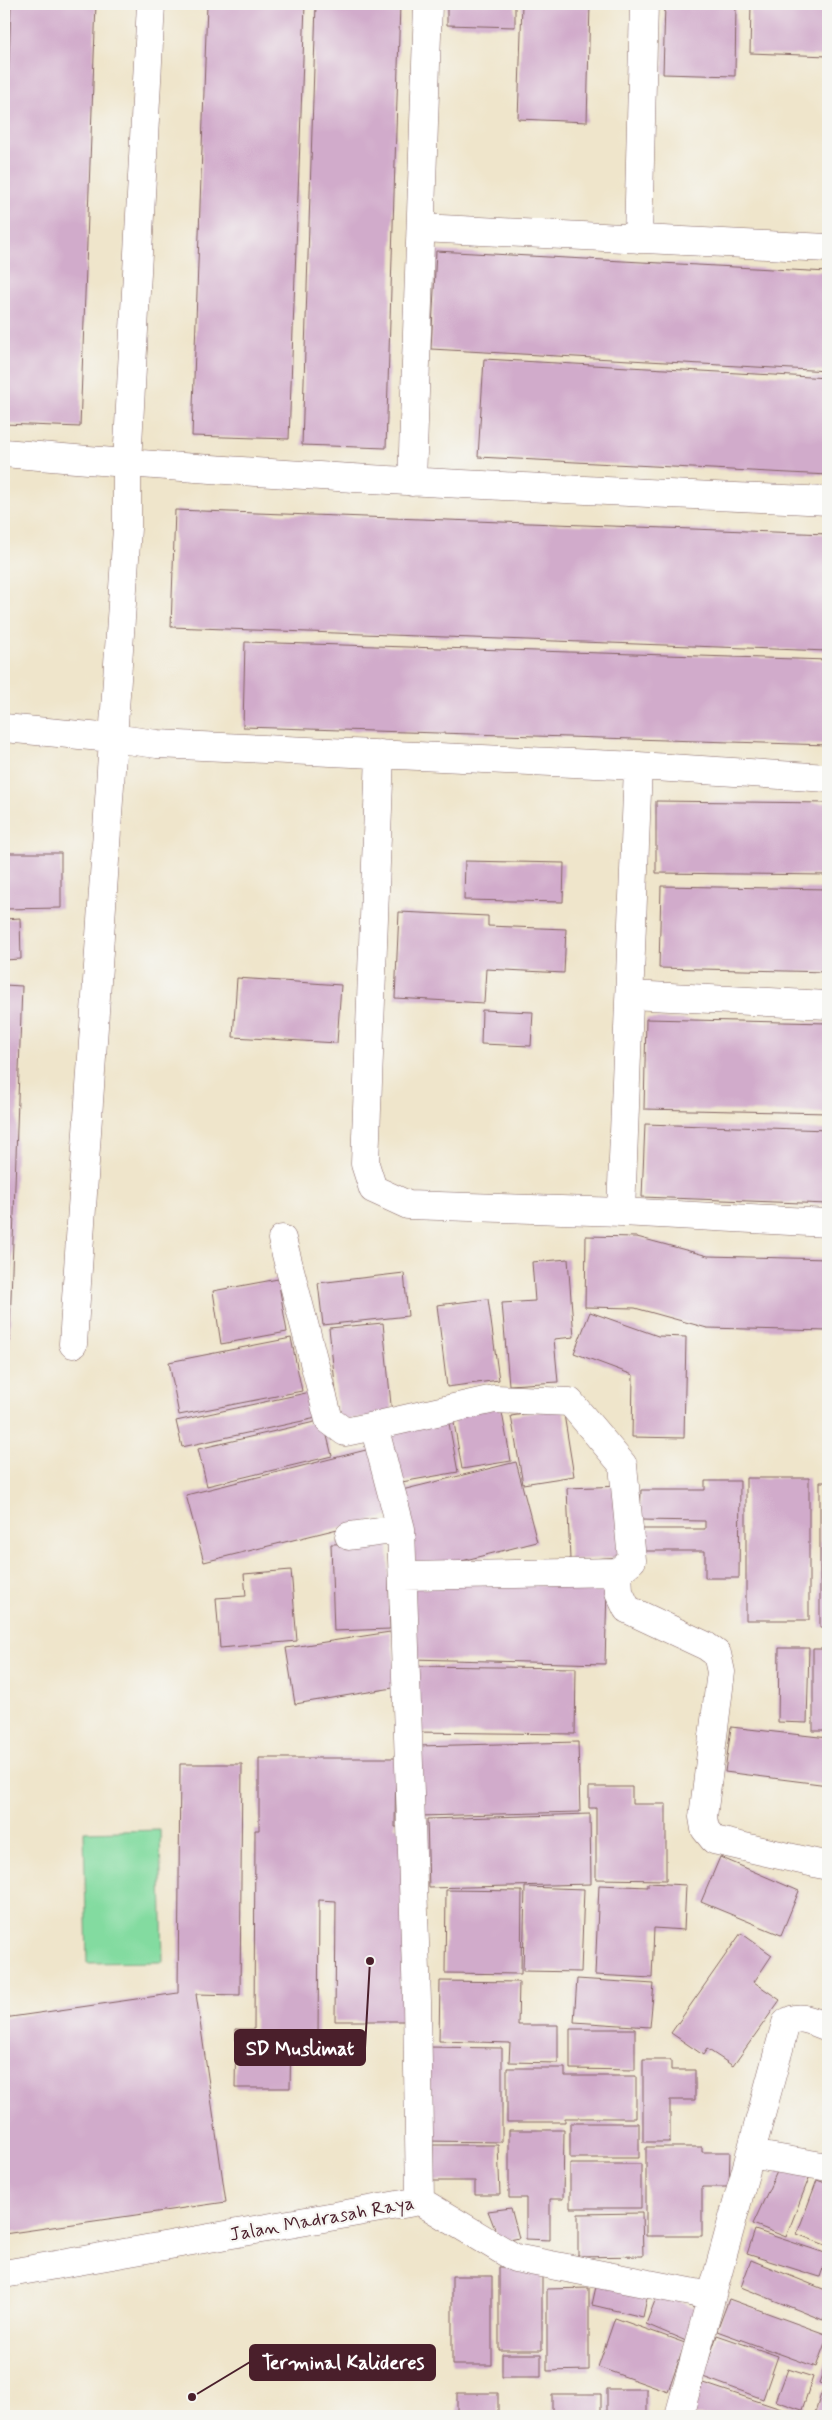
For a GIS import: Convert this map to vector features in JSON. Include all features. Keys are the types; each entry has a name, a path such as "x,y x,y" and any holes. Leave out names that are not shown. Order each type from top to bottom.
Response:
{"street":[{"path":"73,1344 127,528 128,464 152,4"},
{"path":"412,482 428,4"},
{"path":"638,239 644,4"},
{"path":"421,228 828,248"},
{"path":"4,453 128,464 412,482 828,501"},
{"path":"4,728 157,744 638,766 828,778"},
{"path":"380,754 365,1164 373,1189 408,1205 621,1212 828,1223"},
{"path":"621,1212 638,766"},
{"path":"630,995 828,1005"},
{"path":"282,1239 329,1420 345,1432 494,1399 570,1402 623,1465 632,1560 618,1572 404,1576"},
{"path":"374,1426 401,1529 404,1576 418,2001 420,2201"},
{"path":"349,1536 401,1529"},
{"path":"618,1572 619,1592 627,1609 706,1646 717,1654 721,1672 703,1817 705,1829 714,1840 828,1866"},
{"path":"679,2416 786,2023 794,2018 802,2018 828,2027"},
{"path":"750,2154 828,2167"},
{"name":"Jalan Madrasah Raya","path":"4,2274 420,2201 515,2258 711,2296"}],"green space":[{"path":"160,1830 163,1962 87,1963 84,1832"}],"building":[{"path":"11,4 96,4 80,427 4,424 4,200"},
{"path":"207,4 305,4 289,439 192,436"},
{"path":"316,4 400,4 386,448 302,445"},
{"path":"447,4 515,4 515,27 447,25"},
{"path":"522,4 590,4 587,122 518,119"},
{"path":"665,4 736,4 735,76 663,74"},
{"path":"751,4 828,4 828,56 750,53"},
{"path":"436,251 828,272 828,371 431,349"},
{"path":"484,359 828,378 828,475 478,457"},
{"path":"175,510 828,534 828,651 171,627"},
{"path":"245,642 828,660 828,745 243,727"},
{"path":"656,801 828,803 828,875 656,873"},
{"path":"4,853 61,853 61,908 4,909"},
{"path":"465,861 564,863 563,902 464,900"},
{"path":"661,886 828,889 828,972 659,968"},
{"path":"399,912 488,916 488,926 566,929 564,973 486,969 484,1003 395,998"},
{"path":"20,918 21,959 4,960 4,919"},
{"path":"237,978 341,985 337,1043 233,1037"},
{"path":"4,985 22,986 7,1412 4,1412"},
{"path":"482,1010 533,1012 531,1046 481,1044"},
{"path":"646,1019 828,1023 828,1113 644,1109"},
{"path":"645,1124 828,1130 828,1204 642,1197"},
{"path":"586,1236 637,1237 708,1256 828,1259 828,1331 707,1328 635,1308 585,1307"},
{"path":"568,1259 574,1337 554,1339 558,1382 509,1385 502,1303 535,1301 532,1262"},
{"path":"404,1273 408,1316 323,1325 318,1283"},
{"path":"278,1279 287,1332 221,1344 213,1291"},
{"path":"488,1299 499,1380 447,1387 437,1305"},
{"path":"590,1312 658,1336 686,1337 684,1438 632,1437 633,1375 574,1353"},
{"path":"383,1323 392,1415 339,1420 329,1328"},
{"path":"291,1338 302,1391 179,1415 169,1362"},
{"path":"315,1391 321,1417 182,1447 176,1421"},
{"path":"500,1402 511,1461 462,1469 452,1411"},
{"path":"563,1408 574,1476 523,1484 511,1416"},
{"path":"448,1418 458,1472 396,1483 386,1430"},
{"path":"323,1420 332,1456 207,1486 198,1449"},
{"path":"378,1447 394,1515 204,1562 186,1495"},
{"path":"516,1462 537,1542 418,1572 398,1491"},
{"path":"746,1478 809,1478 809,1620 746,1620"},
{"path":"705,1481 740,1481 739,1578 705,1578 705,1551 641,1551 641,1529 705,1529 705,1521 640,1520 641,1490 705,1490"},
{"path":"820,1482 828,1482 828,1627 820,1627"},
{"path":"622,1486 625,1557 570,1560 567,1488"},
{"path":"388,1543 390,1629 334,1631 331,1544"},
{"path":"291,1570 297,1641 220,1648 216,1598 246,1596 244,1574"},
{"path":"413,1582 607,1586 605,1664 411,1659"},
{"path":"390,1632 399,1687 295,1704 286,1648"},
{"path":"779,1648 809,1648 807,1723 778,1722"},
{"path":"813,1649 828,1649 828,1731 813,1731"},
{"path":"414,1666 576,1668 575,1734 413,1732"},
{"path":"731,1727 828,1738 828,1785 725,1772"},
{"path":"578,1742 580,1812 419,1816 418,1746"},
{"path":"259,1758 396,1758 395,1827 406,1827 404,2021 335,2021 336,1901 319,1900 318,2036 291,2036 290,2088 235,2088 236,2029 254,2029 255,1830 259,1830"},
{"path":"180,1764 242,1764 240,1995 196,1994 226,2202 4,2234 4,2018 178,1993"},
{"path":"589,1787 632,1787 632,1804 666,1804 666,1880 596,1879 596,1808 589,1808"},
{"path":"590,1814 591,1884 429,1888 427,1819"},
{"path":"720,1857 799,1891 781,1935 701,1902"},
{"path":"648,1883 686,1885 684,1930 654,1928 652,1978 595,1975 599,1885 648,1887"},
{"path":"525,1887 584,1889 581,1972 523,1971"},
{"path":"446,1890 522,1891 521,1974 445,1973"},
{"path":"741,1933 772,1955 754,1982 780,2000 733,2066 707,2049 703,2055 671,2033"},
{"path":"577,1979 654,1984 650,2027 574,2022"},
{"path":"440,1981 519,1982 518,2025 558,2025 558,2063 509,2062 510,2043 439,2041"},
{"path":"570,2029 635,2029 635,2070 570,2069"},
{"path":"426,2047 502,2048 502,2142 426,2141"},
{"path":"643,2060 671,2060 671,2070 695,2070 695,2100 670,2100 670,2142 643,2142"},
{"path":"507,2068 565,2068 565,2076 636,2076 636,2118 565,2118 565,2122 507,2122"},
{"path":"570,2123 639,2123 639,2158 570,2158"},
{"path":"509,2130 564,2130 563,2199 550,2199 550,2240 526,2239 526,2198 509,2198"},
{"path":"433,2145 498,2145 500,2195 475,2195 475,2181 433,2181"},
{"path":"646,2147 702,2147 702,2152 730,2152 729,2187 702,2187 702,2236 646,2236"},
{"path":"781,2163 811,2173 786,2237 753,2224"},
{"path":"570,2164 641,2164 641,2208 570,2208"},
{"path":"817,2180 828,2184 828,2246 797,2234"},
{"path":"511,2208 519,2238 500,2242 488,2211"},
{"path":"642,2213 643,2256 578,2257 578,2214"},
{"path":"755,2230 828,2254 820,2277 747,2254"},
{"path":"751,2260 828,2291 828,2307 823,2320 741,2287"},
{"path":"499,2267 542,2267 542,2350 499,2350"},
{"path":"452,2276 492,2276 492,2365 452,2365"},
{"path":"598,2277 649,2289 643,2317 592,2305"},
{"path":"589,2288 589,2370 547,2371 547,2289"},
{"path":"658,2293 699,2310 686,2341 646,2324"},
{"path":"729,2299 828,2335 816,2367 717,2331"},
{"path":"615,2318 685,2343 668,2392 598,2367"},
{"path":"717,2335 778,2356 763,2399 703,2377"},
{"path":"502,2354 541,2354 541,2377 502,2377"},
{"path":"828,2357 828,2386 819,2383"},
{"path":"788,2369 813,2377 802,2410 776,2401"},
{"path":"703,2383 796,2414 795,2416 691,2416"},
{"path":"607,2389 647,2389 647,2416 607,2416"},
{"path":"822,2391 828,2393 828,2416 814,2416"},
{"path":"457,2393 498,2393 498,2416 457,2416"},
{"path":"552,2394 601,2394 601,2416 552,2416"}],"place":[{"name":"SD Muslimat","path":"370,1961"},
{"name":"Terminal Kalideres","path":"192,2397"}]}
